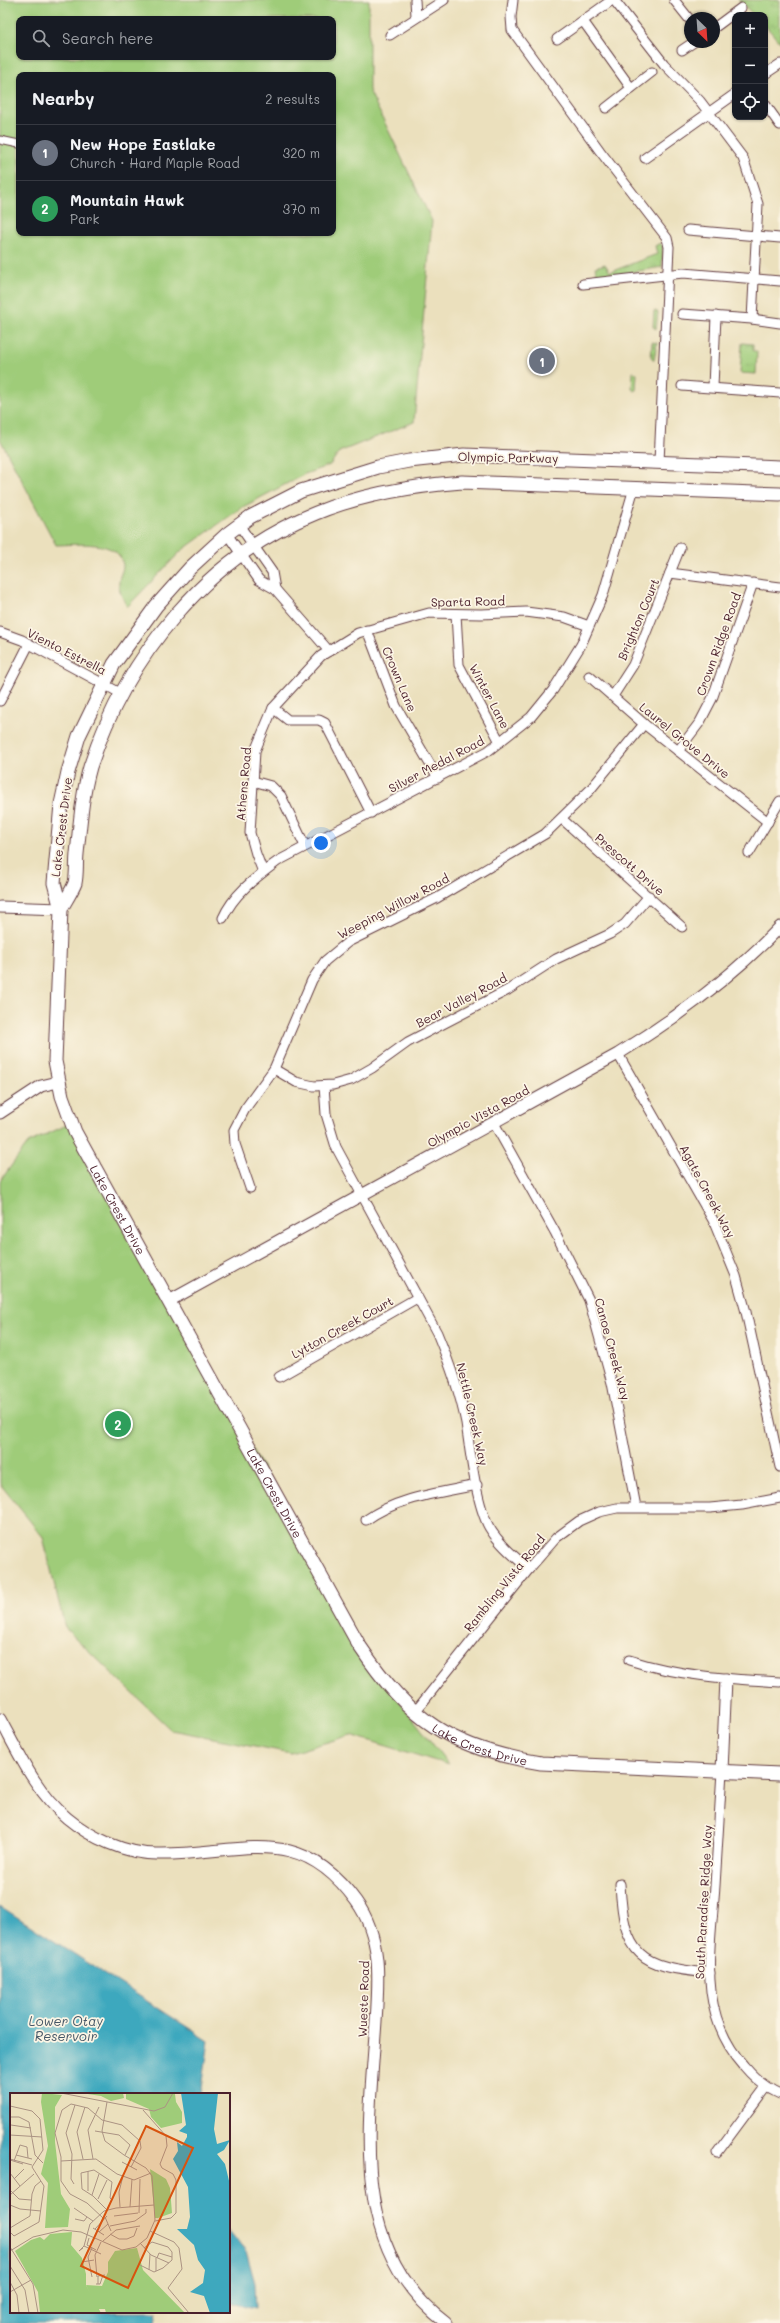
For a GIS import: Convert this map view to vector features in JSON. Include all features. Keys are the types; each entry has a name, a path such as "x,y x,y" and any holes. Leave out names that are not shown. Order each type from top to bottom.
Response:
{"main road":[{"name":"Olympic Parkway","path":"227,534 250,517 308,489 378,467 409,461 464,455 780,467"},
{"path":"242,554 315,513 381,494 422,486 462,482 780,494"},
{"name":"Lake Crest Drive","path":"227,534 172,586 134,633 104,683 79,736 68,772 61,804 54,883 61,908 56,1060 58,1082 67,1112 83,1149 169,1301 359,1645 385,1682 416,1712 443,1733 490,1753 516,1759 541,1763 780,1774"},
{"name":"Lake Crest Drive","path":"61,908 75,883 82,806 88,776 98,743 122,694 150,647 186,602 202,586 242,554"}],"street":[{"path":"415,0 416,16"},
{"path":"390,35 416,16 444,0"},
{"path":"513,0 511,17 512,30 600,151 667,238 670,247 667,275 659,462"},
{"path":"557,39 613,0 664,64 709,113 743,158 758,204 758,236 752,318"},
{"path":"674,0 684,12"},
{"path":"720,24 741,8"},
{"path":"583,21 631,88"},
{"path":"768,72 780,64"},
{"path":"606,108 652,72"},
{"path":"645,158 732,96"},
{"path":"768,108 780,126"},
{"path":"0,140 16,143"},
{"path":"688,230 780,238"},
{"path":"583,284 683,273 780,281"},
{"path":"682,314 752,318 780,323"},
{"path":"712,387 716,316"},
{"path":"682,386 780,393"},
{"name":"Silver Medal Road","path":"224,918 229,905 253,879 278,861 371,813 414,788 438,778 488,751 531,717 553,690 581,645 603,595 634,488"},
{"path":"240,525 272,572 275,589"},
{"path":"227,534 259,580 275,589 329,651"},
{"name":"Brighton Court","path":"613,696 633,665 680,548"},
{"path":"670,573 780,587"},
{"name":"Crown Ridge Road","path":"678,751 700,722 712,700 752,583"},
{"name":"Sparta Road","path":"329,651 358,633 429,613 456,614 526,612 564,617 589,626"},
{"name":"Winter Lane","path":"456,614 459,665 500,742"},
{"name":"Crown Lane","path":"367,630 396,706 438,778"},
{"name":"Viento Estrella","path":"0,632 30,644 122,694"},
{"path":"0,701 30,644"},
{"name":"Athens Road","path":"263,872 250,833 255,750 273,708 311,666 329,651"},
{"name":"Laurel Grove Drive","path":"589,676 644,724 768,822"},
{"path":"273,708 288,720 319,720 325,723 371,813"},
{"name":"Weeping Willow Road","path":"250,1188 234,1144 234,1130 245,1110 274,1069 312,980 325,961 336,950 348,942 437,898 545,834 590,790 644,724"},
{"path":"253,781 271,786 281,796 305,846"},
{"path":"750,853 780,801"},
{"name":"Prescott Drive","path":"562,819 682,927"},
{"name":"Bear Valley Road","path":"274,1069 296,1082 324,1086 342,1083 359,1076 408,1042 508,990 556,959 610,934 626,924 649,896"},
{"path":"0,907 61,908"},
{"name":"Olympic Vista Road","path":"169,1301 618,1054 670,1022 703,997 759,948 780,927"},
{"name":"Agate Creek Way","path":"618,1054 713,1220 725,1248 746,1312 780,1467"},
{"path":"0,1113 16,1100 41,1086 58,1082"},
{"name":"Nettle Creek Way","path":"324,1086 329,1130 361,1196 436,1333 450,1363 465,1422 488,1526 504,1546 529,1569"},
{"name":"Canoe Creek Way","path":"494,1122 566,1252 589,1300 612,1383 636,1507"},
{"name":"Lytton Creek Court","path":"279,1377 417,1298"},
{"path":"366,1520 382,1508 402,1501 478,1485"},
{"name":"Rambling Vista Road","path":"416,1712 529,1569 556,1538 579,1521 599,1512 636,1507 710,1508 742,1505 780,1498"},
{"path":"629,1660 657,1669 726,1679 780,1682"},
{"path":"722,1771 726,1679"},
{"name":"Wueste Road","path":"0,1719 30,1774 43,1793 67,1818 96,1837 113,1845 154,1854 250,1846 269,1846 290,1851 321,1865 345,1887 357,1902 373,1935 379,1976 368,2144 370,2189 382,2230 397,2269 409,2286 446,2323"},
{"name":"South Paradise Ridge Way","path":"722,1771 710,1973 711,1996 721,2034 736,2058 766,2087 780,2094"},
{"path":"620,1884 622,1922 629,1939 637,1950 657,1965 710,1973"},
{"path":"717,2153 766,2087"}],"green space":[{"path":"0,0 369,0 369,90 432,221 414,422 339,452 330,465 305,474 241,508 181,551 127,607 119,588 119,579 123,566 120,557 114,551 106,547 96,545 56,545 0,439"},
{"path":"738,0 780,0 780,43 768,29 768,12 751,12"},
{"path":"660,243 663,246 662,267 598,278 595,267 605,264 610,272 657,254 655,246"},
{"path":"654,311 658,312 656,329 653,327"},
{"path":"652,342 657,343 654,360 651,357"},
{"path":"742,343 753,344 753,351 757,351 756,374 740,373"},
{"path":"633,372 637,373 636,390 634,391 632,389"},
{"path":"71,1123 373,1667 449,1765 351,1735 291,1753 171,1730 65,1628 43,1537 0,1484 0,1181 28,1143"}],"water":[{"name":"Lower Otay Reservoir","path":"0,1906 209,2041 201,2093 10,2093 10,2313 157,2313 155,2323 0,2323"},
{"path":"230,2232 246,2251 255,2283 256,2308 230,2303"}],"place":[{"name":"New Hope Eastlake","path":"542,361"},
{"name":"Mountain Hawk","path":"118,1424"}]}
